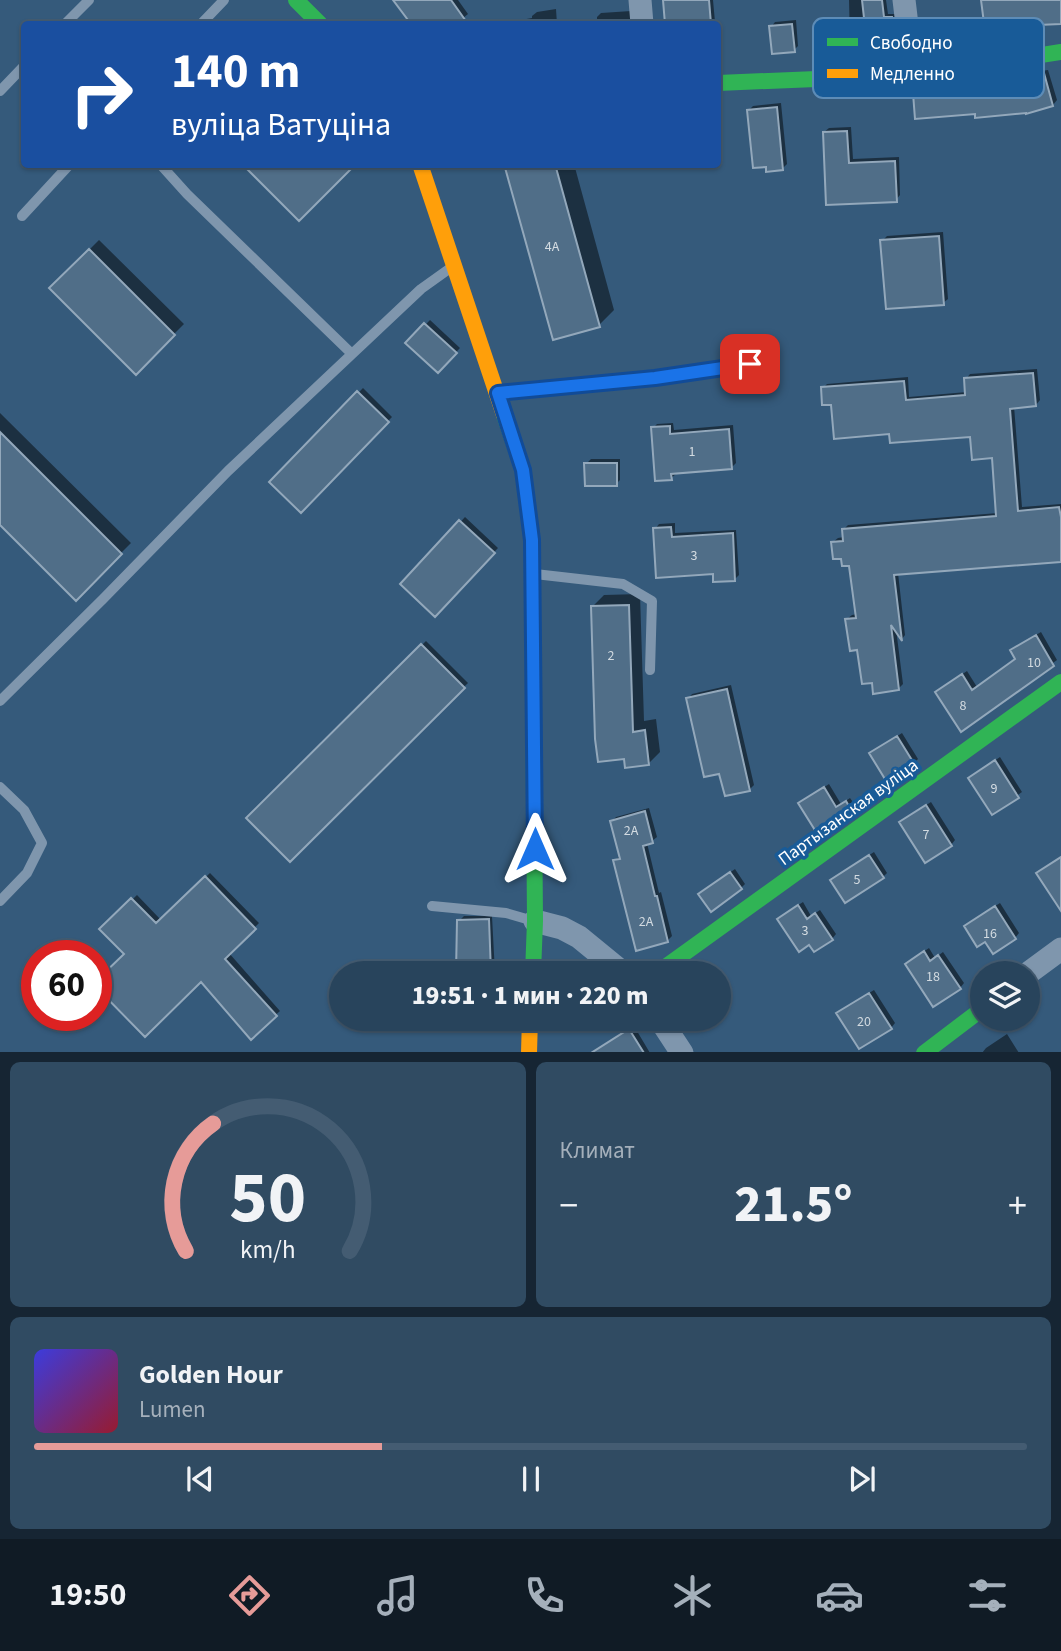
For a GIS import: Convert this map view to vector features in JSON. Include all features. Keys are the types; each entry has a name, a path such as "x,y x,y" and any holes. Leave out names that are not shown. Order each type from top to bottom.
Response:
{"street":[{"path":"296,0 317,21"},
{"path":"640,0 642,21"},
{"path":"904,0 906,18"},
{"path":"721,83 813,79"},
{"path":"421,168 523,470 532,540 533,574 533,961"},
{"path":"498,393 655,378 750,364"},
{"name":"Партызанская вуліца","path":"674,961 1061,682"},
{"path":"535,921 562,928 579,937 608,961"},
{"path":"1040,964 1061,948"},
{"path":"931,1051 970,1019"},
{"path":"528,1052 529,1031"},
{"path":"668,1031 682,1052"}],"lane":[{"path":"68,21 89,0"},
{"path":"204,21 224,0"},
{"path":"0,91 21,69"},
{"path":"22,216 66,168"},
{"path":"164,168 352,354"},
{"path":"0,701 228,471 421,289 455,265"},
{"path":"533,574 623,584 652,601 650,670"},
{"path":"0,787 24,810 42,843 27,873 0,901"},
{"path":"432,906 506,913 535,921"}],"building":[{"path":"393,0 451,0 466,21 409,21"},
{"path":"663,0 709,0 711,21 665,21"},
{"path":"862,0 882,0 884,17 892,18 864,18"},
{"path":"981,0 1061,0 1061,24 1044,25 1044,18 983,18"},
{"path":"792,24 795,52 772,54 769,26"},
{"path":"1044,73 1053,106 1026,114 975,118 975,114 915,119 913,98 1044,98"},
{"path":"777,107 783,170 766,172 766,167 753,168 747,110"},
{"path":"847,131 849,163 895,161 897,202 826,205 823,132"},
{"path":"246,168 352,168 299,221"},
{"path":"505,168 556,168 600,327 553,340"},
{"path":"939,236 944,305 886,309 880,240"},
{"path":"89,249 175,335 136,375 49,288"},
{"path":"424,323 457,353 438,373 405,343"},
{"path":"1033,373 1036,406 1010,409 1018,511 1059,507 1061,562 894,575 902,641 891,625 899,690 873,694 872,683 862,684 857,650 850,651 845,619 856,618 849,566 842,566 841,559 833,559 831,542 843,541 842,529 996,516 992,458 972,460 970,437 890,443 889,434 834,439 831,405 822,405 821,387 904,381 906,400 965,395 964,378"},
{"path":"357,391 389,422 301,513 269,482"},
{"path":"670,426 670,434 729,429 732,469 671,474 672,480 655,481 651,427"},
{"path":"0,432 122,554 76,601 0,525"},
{"path":"584,463 617,463 617,486 585,486"},
{"path":"459,520 495,553 435,617 400,584"},
{"path":"671,527 672,537 733,533 735,581 713,582 713,574 656,578 653,528"},
{"path":"629,605 633,732 645,730 649,765 625,768 624,759 598,762 591,606"},
{"path":"1036,635 1054,666 961,732 935,692 962,674 972,690 1015,659 1010,650"},
{"path":"421,644 465,688 290,862 246,818"},
{"path":"727,689 750,791 725,796 719,774 704,777 686,698"},
{"path":"897,736 915,765 888,784 869,753"},
{"path":"995,760 1019,798 992,815 968,778"},
{"path":"824,787 836,807 846,801 851,810 818,835 798,803"},
{"path":"926,805 952,846 925,863 899,822"},
{"path":"645,811 653,843 643,846 668,942 636,951 613,860 620,859 610,821"},
{"path":"869,855 884,878 845,903 830,880"},
{"path":"1061,857 1061,911 1036,873"},
{"path":"730,872 742,889 711,912 698,894"},
{"path":"205,876 256,929 225,959 277,1016 251,1040 201,982 145,1037 112,1003 112,966 124,954 99,929 131,898 156,923"},
{"path":"798,905 807,919 815,913 833,940 814,952 809,945 799,952 777,919"},
{"path":"995,906 1016,939 993,954 985,942 977,947 964,926"},
{"path":"489,919 491,961 456,961 457,920"},
{"path":"924,951 930,961 938,955 961,989 933,1007 905,964"},
{"path":"869,993 892,1029 859,1049 836,1013"},
{"path":"626,1031 630,1031 643,1052 593,1052"}],"traffic: fast":[{"path":"296,0 317,21"},
{"path":"1044,55 1061,52"},
{"path":"721,83 813,79"},
{"path":"498,393 655,378 750,364"},
{"path":"504,415 523,470 532,540 533,961"},
{"path":"674,961 1061,682"},
{"path":"925,1052 970,1018"}],"traffic: slow":[{"path":"421,168 504,415"},
{"path":"529,1052 530,1031"}],"route":[{"path":"535,849 532,540 523,470 498,393 655,378 750,364"}]}
